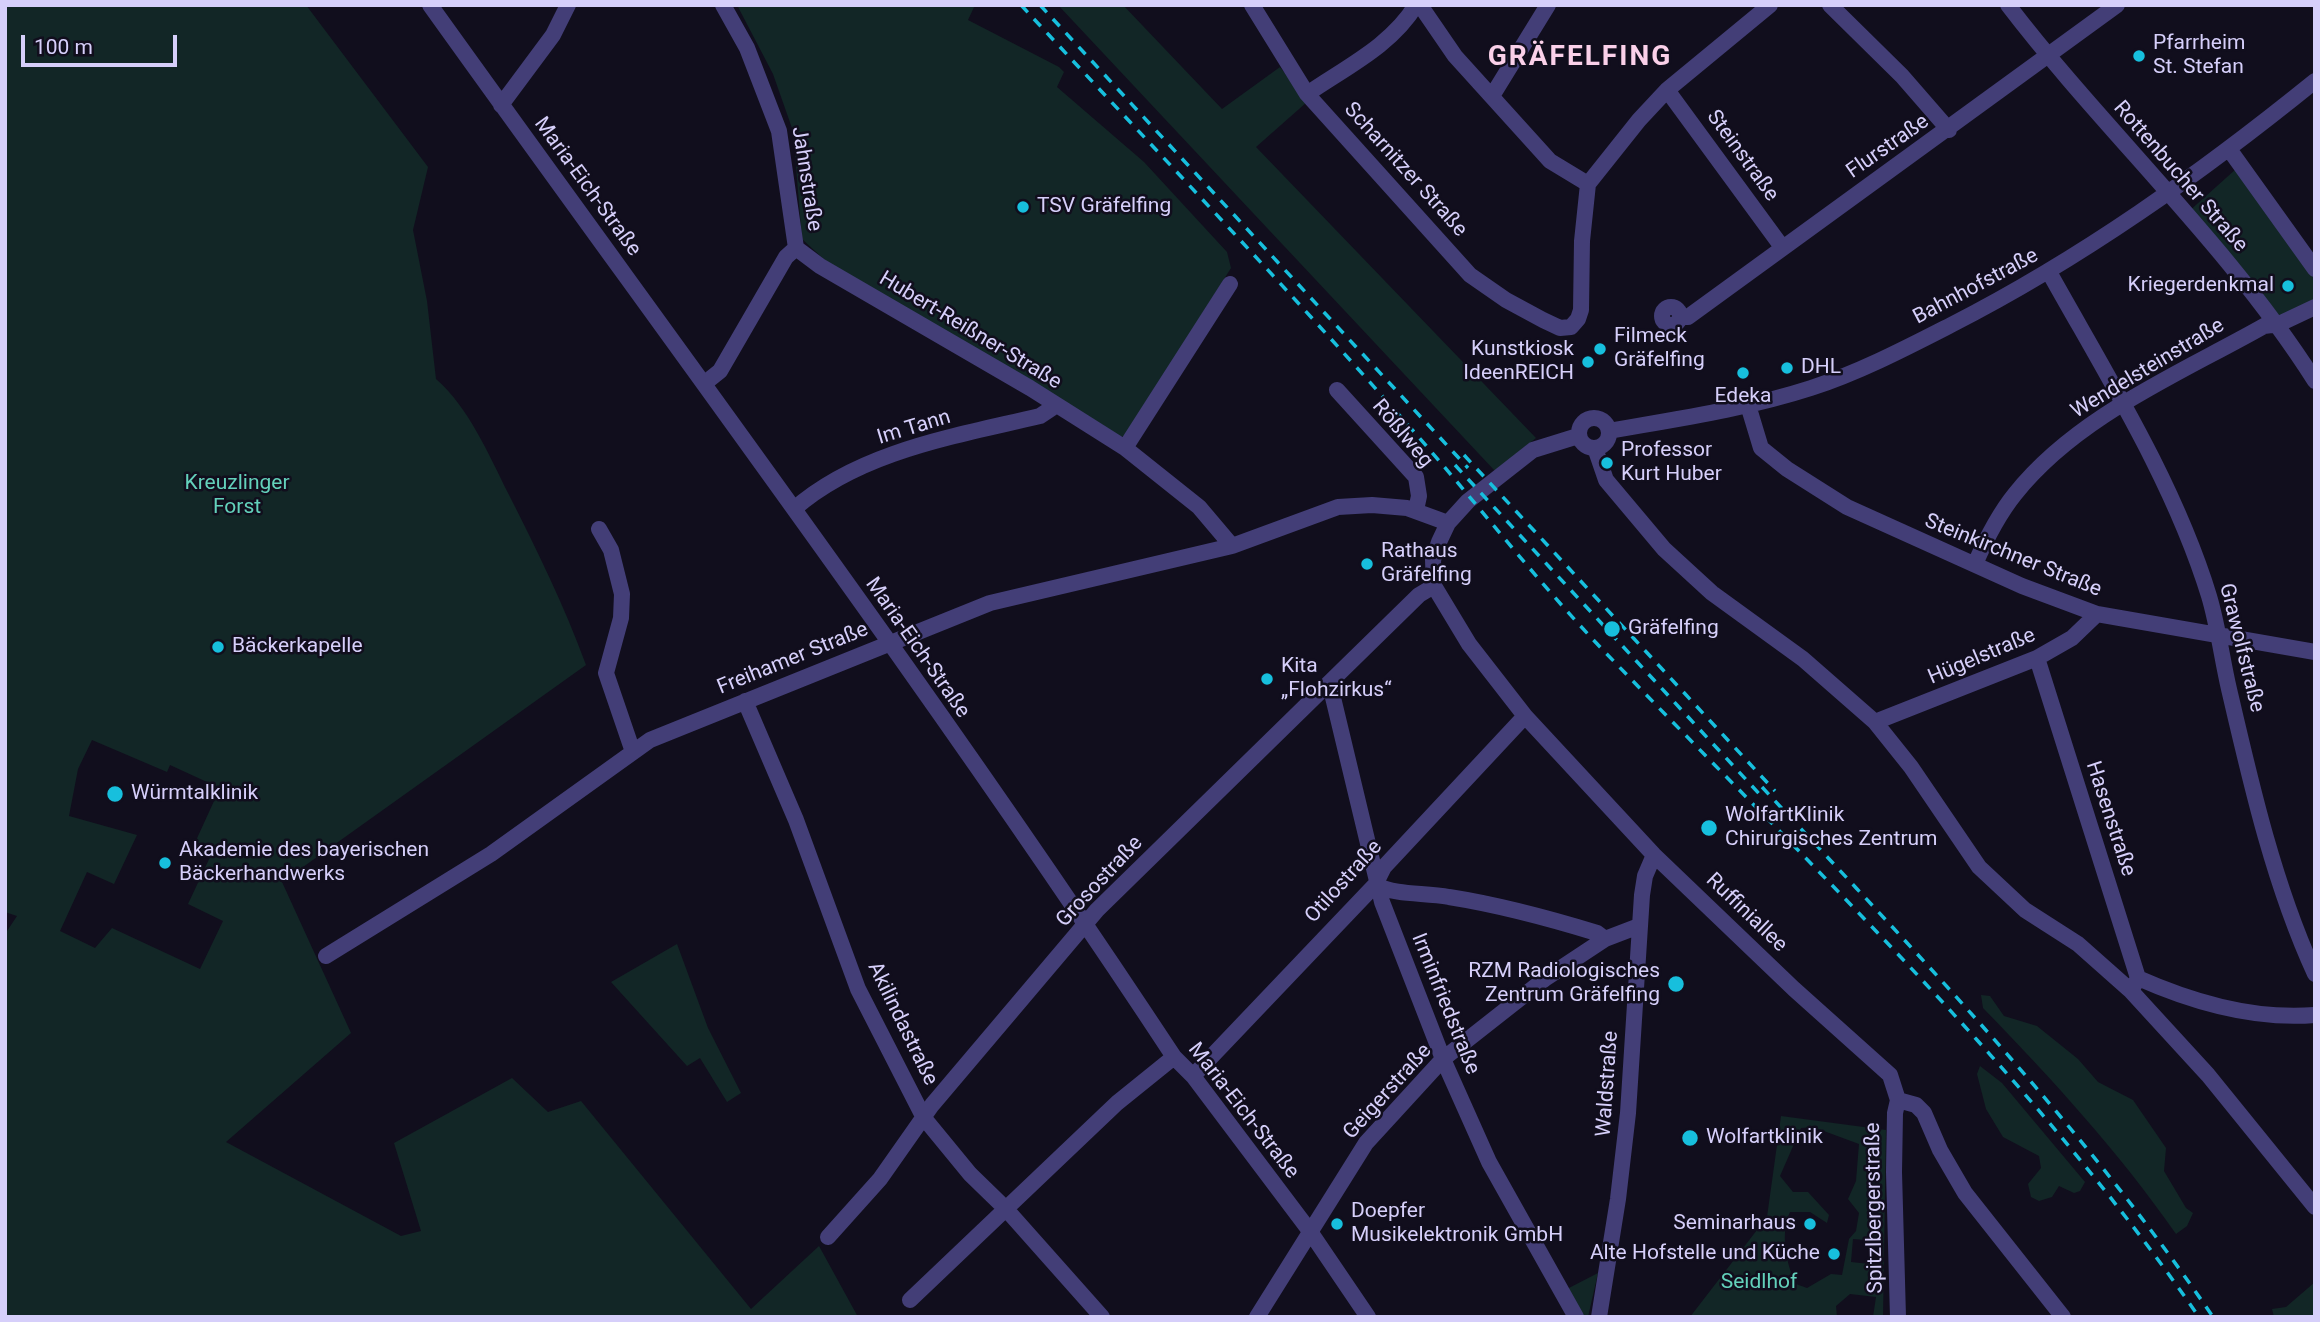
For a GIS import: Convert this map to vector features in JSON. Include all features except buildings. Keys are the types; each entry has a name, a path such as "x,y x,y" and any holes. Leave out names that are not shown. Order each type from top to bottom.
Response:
{"street":[{"name":"Maria-Eich-Straße","path":"430,5 705,383 1087,925 1174,1057 1192,1076 1309,1230 1368,1317"},
{"path":"501,105 553,34 568,5"},
{"name":"Jahnstraße","path":"705,383 720,370 786,257 796,248 779,131 747,48 723,5"},
{"name":"Scharnitzer Straße","path":"1252,5 1307,94 1470,275 1506,300 1560,328 1571,327 1581,310 1582,241 1588,184"},
{"path":"1307,94 1386,41 1406,22 1418,5 1455,56 1550,161 1588,184 1639,120 1667,90 1770,5"},
{"path":"1492,96 1548,5"},
{"path":"1830,5 1902,76 1950,130"},
{"name":"Rottenbucher Straße","path":"2008,5 2046,54 2279,324 2315,381"},
{"name":"Flurstraße","path":"1680,317 1688,317 1782,247 1950,130 2046,54 2117,5"},
{"name":"Bahnhofstraße","path":"1448,523 1493,479 1533,450 1578,436 1582,422 1591,417 1603,420 1609,431 1748,405 1852,373 1942,330 2049,272 2168,195 2315,81"},
{"name":"Steinstraße","path":"1667,90 1782,247"},
{"path":"2229,149 2315,269"},
{"name":"Hubert-Reißner-Straße","path":"796,248 820,266 1030,388 1125,448 1199,507 1232,546"},
{"name":"Grawolfstraße","path":"2049,272 2123,405 2175,508 2209,596 2277,872 2315,974"},
{"path":"1125,448 1230,284"},
{"name":"Wendelsteinstraße","path":"1975,564 1991,529 2014,494 2068,442 2123,405 2264,326 2279,324 2315,307"},
{"name":"Rößlweg","path":"1337,390 1416,477 1419,496 1416,510"},
{"name":"Steinkirchner Straße","path":"1748,405 1760,448 1787,469 1847,507 1975,564 2097,614 2315,652"},
{"name":"Im Tann","path":"794,509 819,487 876,461 930,442 1040,416 1055,406"},
{"path":"1578,436 1584,445 1595,448 1607,440 1609,431"},
{"path":"1595,448 1606,480 1664,550 1712,593 1803,659 1875,722 1911,767 1979,867 2025,910 2078,944 2114,979 2252,1012 2315,1015"},
{"name":"Freihamer Straße","path":"326,956 491,853 650,740 990,603 1232,546 1338,507 1372,505 1416,510 1448,523"},
{"path":"1434,586 1433,561 1448,523"},
{"path":"599,529 611,550 622,594 621,618 606,673 633,752"},
{"name":"Grosostraße","path":"828,1237 880,1179 924,1118 1097,910 1419,595 1434,586"},
{"name":"Ruffiniallee","path":"1434,586 1469,644 1525,716 1654,855 1794,989 1890,1075 1898,1100"},
{"name":"Hügelstraße","path":"1875,722 2036,659 2072,638 2097,614"},
{"name":"Hasenstraße","path":"2036,659 2135,984"},
{"name":"Irminfriedstraße","path":"1330,685 1375,885 1443,1059 1489,1162 1576,1317"},
{"name":"Akilindastraße","path":"745,701 796,820 858,989 924,1118 970,1174 1006,1209 1102,1317"},
{"name":"Otilostraße","path":"1192,1076 1375,885 1384,867 1525,716"},
{"name":"Waldstraße","path":"1599,1317 1618,1199 1628,1113 1639,926 1645,876 1654,855"},
{"path":"1375,885 1390,892 1446,896 1522,911 1597,933 1605,939"},
{"name":"Geigerstraße","path":"1257,1317 1309,1230 1366,1143 1443,1059 1546,978 1605,939 1639,926"},
{"path":"2135,984 2315,1208"},
{"path":"910,1300 1116,1103 1174,1057"},
{"path":"1898,1100 1916,1105 1924,1113 1940,1150 1965,1193 2063,1317"},
{"name":"Spitzlbergerstraße","path":"1898,1100 1894,1172 1898,1317"}],"green space":[{"name":"Kreuzlinger Forst","path":"8,5 306,5 428,167 413,230 427,301 436,379 458,403 485,447 550,578 586,665 282,882 351,1033 226,1142 401,1236 421,1231 394,1143 512,1078 548,1112 581,1101 751,1309 819,1246 858,1317 5,1317 5,934 17,916 5,912 5,8","holes":["92,740 167,772 170,765 220,788 193,847 211,855 188,904 223,921 200,969 112,928 95,948 60,931 87,872 114,884 137,835 69,816 78,769"]},
{"name":"TSV Gräfelfing","path":"737,5 975,5 968,20 1059,67 1064,72 1057,87 1144,162 1227,252 1231,268 1126,435 1121,437 828,263 802,239 793,131 773,74"},
{"path":"1058,5 1123,5 1222,109 1280,67 1307,102 1256,147 1536,438 1495,471"},
{"path":"2236,169 2315,275 2315,301 2280,318 2187,213"},
{"path":"677,944 708,1028 741,1093 727,1102 700,1058 687,1066 611,982"},
{"path":"1981,995 1990,996 2004,1016 2037,1026 2078,1059 2098,1082 2133,1100 2166,1148 2164,1171 2186,1208 2193,1213 2187,1226 2176,1234 2132,1174 2084,1117 1983,1008"},
{"path":"1980,1066 2002,1083 2085,1182 2080,1191 2074,1193 2059,1186 2052,1197 2039,1201 2031,1197 2028,1184 2041,1168 2039,1156 2003,1137 1986,1109 1977,1074"},
{"name":"Seidlhof","path":"1781,1116 1886,1130 1883,1317 1873,1317 1876,1297 1850,1294 1836,1306 1837,1317 1690,1317 1767,1217","holes":["1813,1127 1859,1144 1856,1181 1848,1199 1859,1213 1856,1231 1849,1239 1842,1275 1831,1274 1807,1288 1796,1284 1789,1267 1785,1239 1787,1220 1790,1212 1810,1212 1827,1223 1829,1215 1808,1192 1793,1192 1780,1176 1801,1128","1853,1239 1881,1241 1879,1265 1851,1262"]},
{"path":"1598,1273 1588,1317 1583,1317 1567,1289"},
{"path":"2315,1282 2315,1317 2274,1317 2272,1309 2286,1307"}],"railway":[{"path":"1021,5 1354,364 1577,622 1990,1054 2133,1226 2199,1317"},
{"path":"1040,5 1468,468"},
{"path":"1464,455 1775,791"},
{"path":"1455,465 1764,799"},
{"path":"1762,787 1998,1043 2109,1177 2213,1317"}],"place":[{"name":"Pfarrheim St. Stefan","path":"2139,56"},
{"name":"TSV Gräfelfing","path":"1023,207"},
{"name":"Kriegerdenkmal","path":"2288,286"},
{"name":"Filmeck Gräfelfing","path":"1600,349"},
{"name":"Kunstkiosk IdeenREICH","path":"1588,362"},
{"name":"DHL","path":"1787,368"},
{"name":"Edeka","path":"1743,373"},
{"name":"Professor Kurt Huber","path":"1607,463"},
{"name":"Rathaus Gräfelfing","path":"1367,564"},
{"name":"Gräfelfing","path":"1612,629"},
{"name":"Bäckerkapelle","path":"218,647"},
{"name":"Kita „Flohzirkus“","path":"1267,679"},
{"name":"Würmtalklinik","path":"115,794"},
{"name":"WolfartKlinik Chirurgisches Zentrum","path":"1709,828"},
{"name":"Akademie des bayerischen Bäckerhandwerks","path":"165,863"},
{"name":"RZM Radiologisches Zentrum Gräfelfing","path":"1676,984"},
{"name":"Wolfartklinik","path":"1690,1138"},
{"name":"Doepfer Musikelektronik GmbH","path":"1337,1224"},
{"name":"Seminarhaus","path":"1810,1224"},
{"name":"Alte Hofstelle und Küche","path":"1834,1254"}],"district":[{"name":"GRÄFELFING","path":"1580,58"}]}
